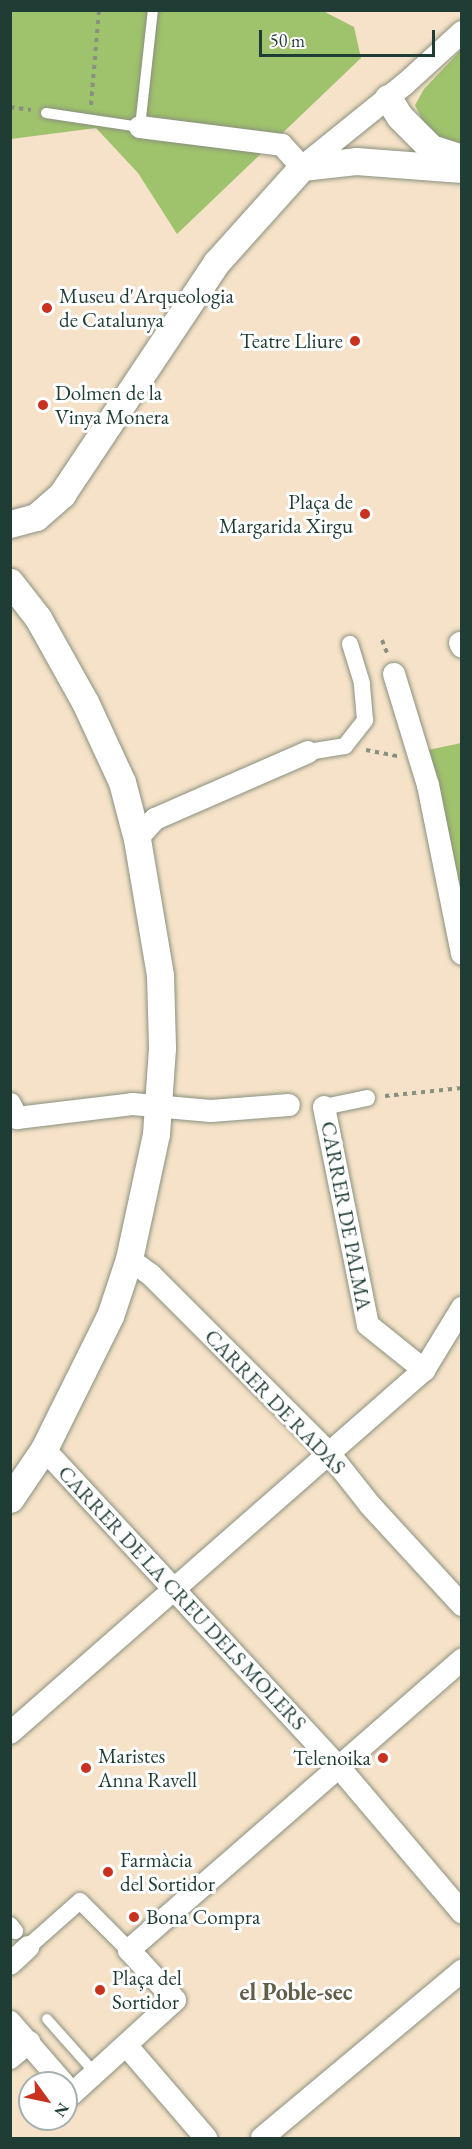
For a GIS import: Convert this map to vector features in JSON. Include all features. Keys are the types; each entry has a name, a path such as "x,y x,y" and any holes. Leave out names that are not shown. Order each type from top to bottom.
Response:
{"street":[{"path":"10,524 36,517 62,494 216,263 302,167 388,98 462,32"},
{"path":"388,98 400,117 431,148 462,158"},
{"path":"140,127 282,145 302,167"},
{"path":"302,167 356,162 462,169"},
{"path":"10,582 38,618 85,702 122,782 137,839 160,975 159,1108 129,1259 110,1316 44,1449 10,1499"},
{"path":"137,839 155,819 308,752 345,746 365,720 362,682 350,645"},
{"path":"394,674 421,761 462,954"},
{"path":"324,1107 367,1098"},
{"path":"14,1111 132,1104 211,1112 290,1105"},
{"name":"CARRER DE PALMA","path":"324,1107 368,1325 424,1371"},
{"name":"CARRER DE RADAS","path":"129,1259 152,1275 329,1453 370,1505 462,1605"},
{"path":"10,1733 424,1371 462,1308"},
{"name":"CARRER DE LA CREU DELS MOLERS","path":"44,1449 338,1766 462,1912"},
{"path":"129,1950 462,1660"},
{"path":"10,1965 18,1934 80,1901 175,2000 78,2089"},
{"path":"262,2139 462,1971"},
{"path":"10,2022 53,2071"},
{"path":"10,2058 29,2042"},
{"path":"126,2045 206,2139"}],"lane":[{"path":"46,113 140,127 153,10"},
{"path":"47,2019 95,2073"}],"path":[{"path":"90,120 99,10"},
{"path":"345,746 421,761"},
{"path":"367,1098 462,1088"}],"green space":[{"path":"10,11 323,11 354,27 361,58 177,234 138,173 96,128 11,139"},
{"path":"461,50 461,147 428,132 415,105 424,89"},
{"path":"461,743 461,886 460,886 428,750"}],"place":[{"name":"Museu d'Arqueologia de Catalunya","path":"47,308"},
{"name":"Teatre Lliure","path":"355,341"},
{"name":"Dolmen de la Vinya Monera","path":"43,405"},
{"name":"Plaça de Margarida Xirgu","path":"365,514"},
{"name":"Telenoika","path":"383,1758"},
{"name":"Maristes Anna Ravell","path":"86,1768"},
{"name":"Farmàcia del Sortidor","path":"108,1872"},
{"name":"Bona Compra","path":"134,1917"},
{"name":"Plaça del Sortidor","path":"100,1990"}],"district":[{"name":"el Poble-sec","path":"296,1992"}]}
